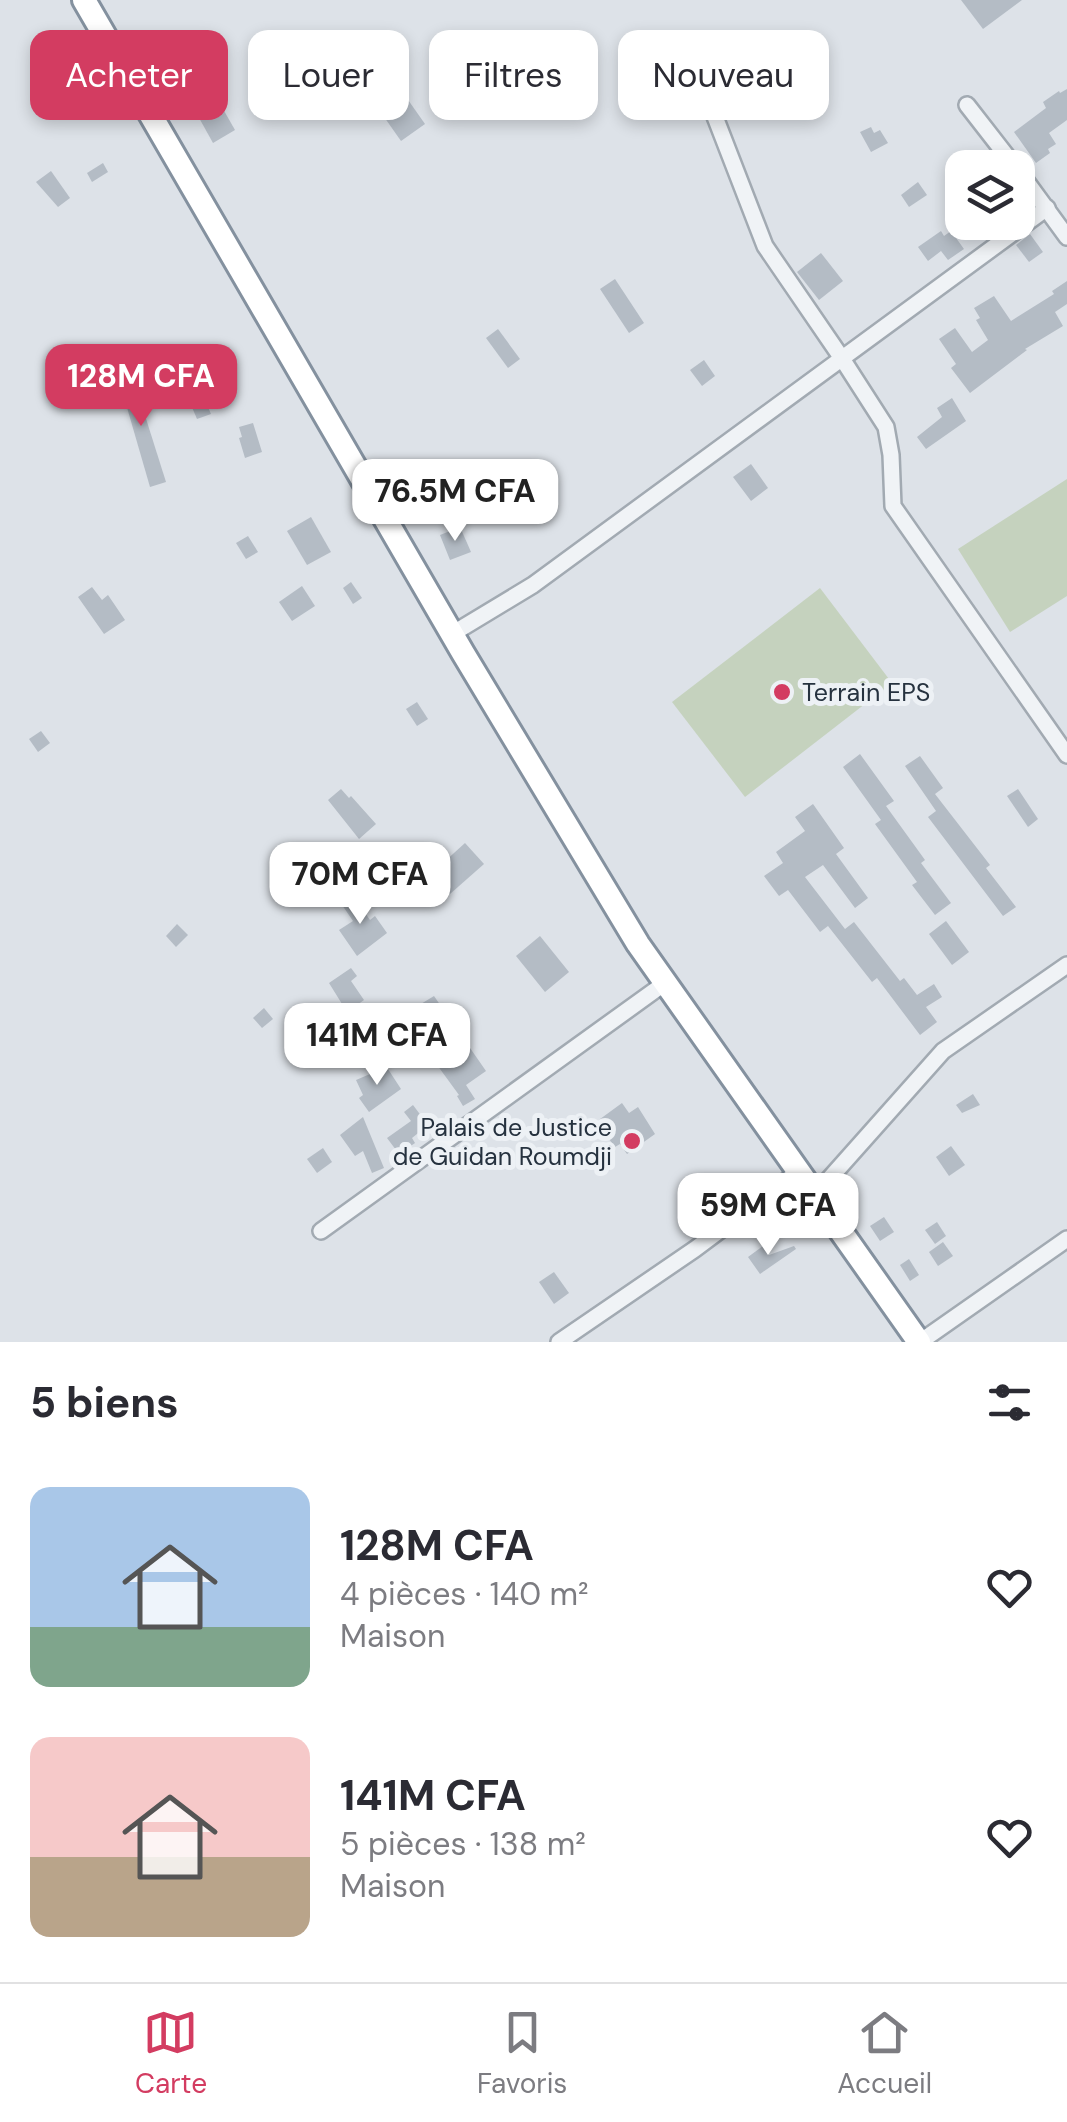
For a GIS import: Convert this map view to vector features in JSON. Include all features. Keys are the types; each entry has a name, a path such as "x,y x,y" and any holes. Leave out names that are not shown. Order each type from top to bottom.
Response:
{"highway":[{"path":"84,0 452,634 638,944 919,1342"}],"street":[{"path":"968,105 1002,150"},
{"path":"716,120 765,246 886,427 893,506 1067,755"},
{"path":"1035,192 1067,237"},
{"path":"452,634 532,584 1047,208"},
{"path":"814,1196 943,1051 1067,965"},
{"path":"321,1232 665,984"},
{"path":"559,1342 695,1249 798,1172"},
{"path":"919,1342 1067,1239"}],"green space":[{"path":"1067,479 1067,596 1010,632 958,549"},
{"name":"Terrain EPS","path":"820,588 892,683 745,797 672,702"}],"building":[{"path":"961,0 1022,0 983,29"},
{"path":"1067,89 1067,120 1049,133 1056,144 1036,163 1035,150 1027,150 1014,132 1046,108 1043,102"},
{"path":"409,101 425,124 401,141 386,120 409,120"},
{"path":"228,118 235,130 213,143 200,120"},
{"path":"871,127 874,133 880,130 888,143 871,152 860,132"},
{"path":"103,163 108,172 92,182 87,173"},
{"path":"51,171 70,198 58,207 36,182"},
{"path":"918,182 927,195 909,207 901,195"},
{"path":"941,231 945,240 958,240 964,249 948,260 941,251 928,261 918,247"},
{"path":"1022,240 1034,240 1043,252 1029,262 1016,245"},
{"path":"821,253 843,281 819,300 797,272"},
{"path":"615,279 644,323 629,333 600,289"},
{"path":"1067,281 1067,304 1055,312 1063,326 1025,349 970,393 951,368 956,364 939,339 955,328 972,352 988,340 974,308 994,296 1011,321 1054,294 1052,291"},
{"path":"498,329 520,359 508,368 486,338"},
{"path":"704,360 715,376 702,386 690,370"},
{"path":"130,368 166,482 150,487 117,373"},
{"path":"196,380 211,414 197,419 183,386"},
{"path":"952,398 966,421 926,449 917,437 942,417 937,408"},
{"path":"253,423 262,452 245,458 239,427"},
{"path":"751,464 768,488 751,501 733,477"},
{"path":"311,517 331,552 307,565 287,531"},
{"path":"460,527 471,552 450,560 440,535"},
{"path":"248,536 258,552 246,559 236,543"},
{"path":"351,582 362,598 353,604 343,588"},
{"path":"302,586 315,606 292,621 279,602"},
{"path":"92,587 102,600 108,595 125,620 104,634 78,597"},
{"path":"417,702 428,719 417,726 406,709"},
{"path":"41,731 50,743 38,752 29,739"},
{"path":"860,754 894,801 886,806 951,903 935,915 912,885 917,882 875,824 881,820 843,767"},
{"path":"920,756 943,788 935,794 990,865 986,868 1016,907 1003,916 928,817 936,811 905,766"},
{"path":"341,789 376,824 359,839 328,800"},
{"path":"1018,789 1038,819 1028,827 1007,796"},
{"path":"813,804 844,848 836,854 868,898 855,908 823,865 805,877 845,929 854,922 900,981 904,978 917,995 934,984 942,997 926,1007 937,1022 920,1035 877,978 872,982 828,926 820,932 788,890 779,896 764,876 783,863 776,852 805,831 795,817"},
{"path":"465,843 484,864 450,894 432,873"},
{"path":"339,856 348,867 337,876 328,865"},
{"path":"352,894 370,920 375,916 387,933 357,956 339,930 353,921 340,902"},
{"path":"946,921 969,952 952,965 929,934"},
{"path":"177,924 188,935 176,947 166,936"},
{"path":"540,936 569,972 545,992 516,956"},
{"path":"351,968 357,976 351,981 364,1000 347,1012 329,983"},
{"path":"434,996 486,1071 466,1085 475,1099 463,1106 413,1032 417,1029 406,1013"},
{"path":"264,1008 273,1019 262,1028 253,1018"},
{"path":"386,1066 401,1089 369,1112 359,1098 363,1095 356,1080 370,1074 372,1077"},
{"path":"973,1094 980,1105 962,1113 956,1105"},
{"path":"622,1103 629,1113 638,1107 655,1134 627,1154 620,1144 615,1147 596,1122"},
{"path":"413,1105 428,1125 412,1138 415,1143 399,1154 387,1138 411,1121 404,1112"},
{"path":"363,1117 384,1168 372,1173 363,1151 355,1156 340,1135"},
{"path":"951,1146 965,1165 949,1176 936,1157"},
{"path":"323,1148 332,1162 317,1173 307,1159"},
{"path":"884,1217 894,1232 880,1241 870,1226"},
{"path":"937,1222 946,1236 935,1244 925,1230"},
{"path":"943,1242 953,1256 938,1266 929,1252"},
{"path":"763,1246 769,1255 794,1246 796,1249 760,1274 748,1257"},
{"path":"909,1259 919,1275 910,1281 900,1265"},
{"path":"554,1272 569,1293 554,1304 539,1282"}],"place":[{"name":"Terrain EPS","path":"782,692"},
{"name":"Palais de Justice de Guidan Roumdji","path":"632,1141"}]}
